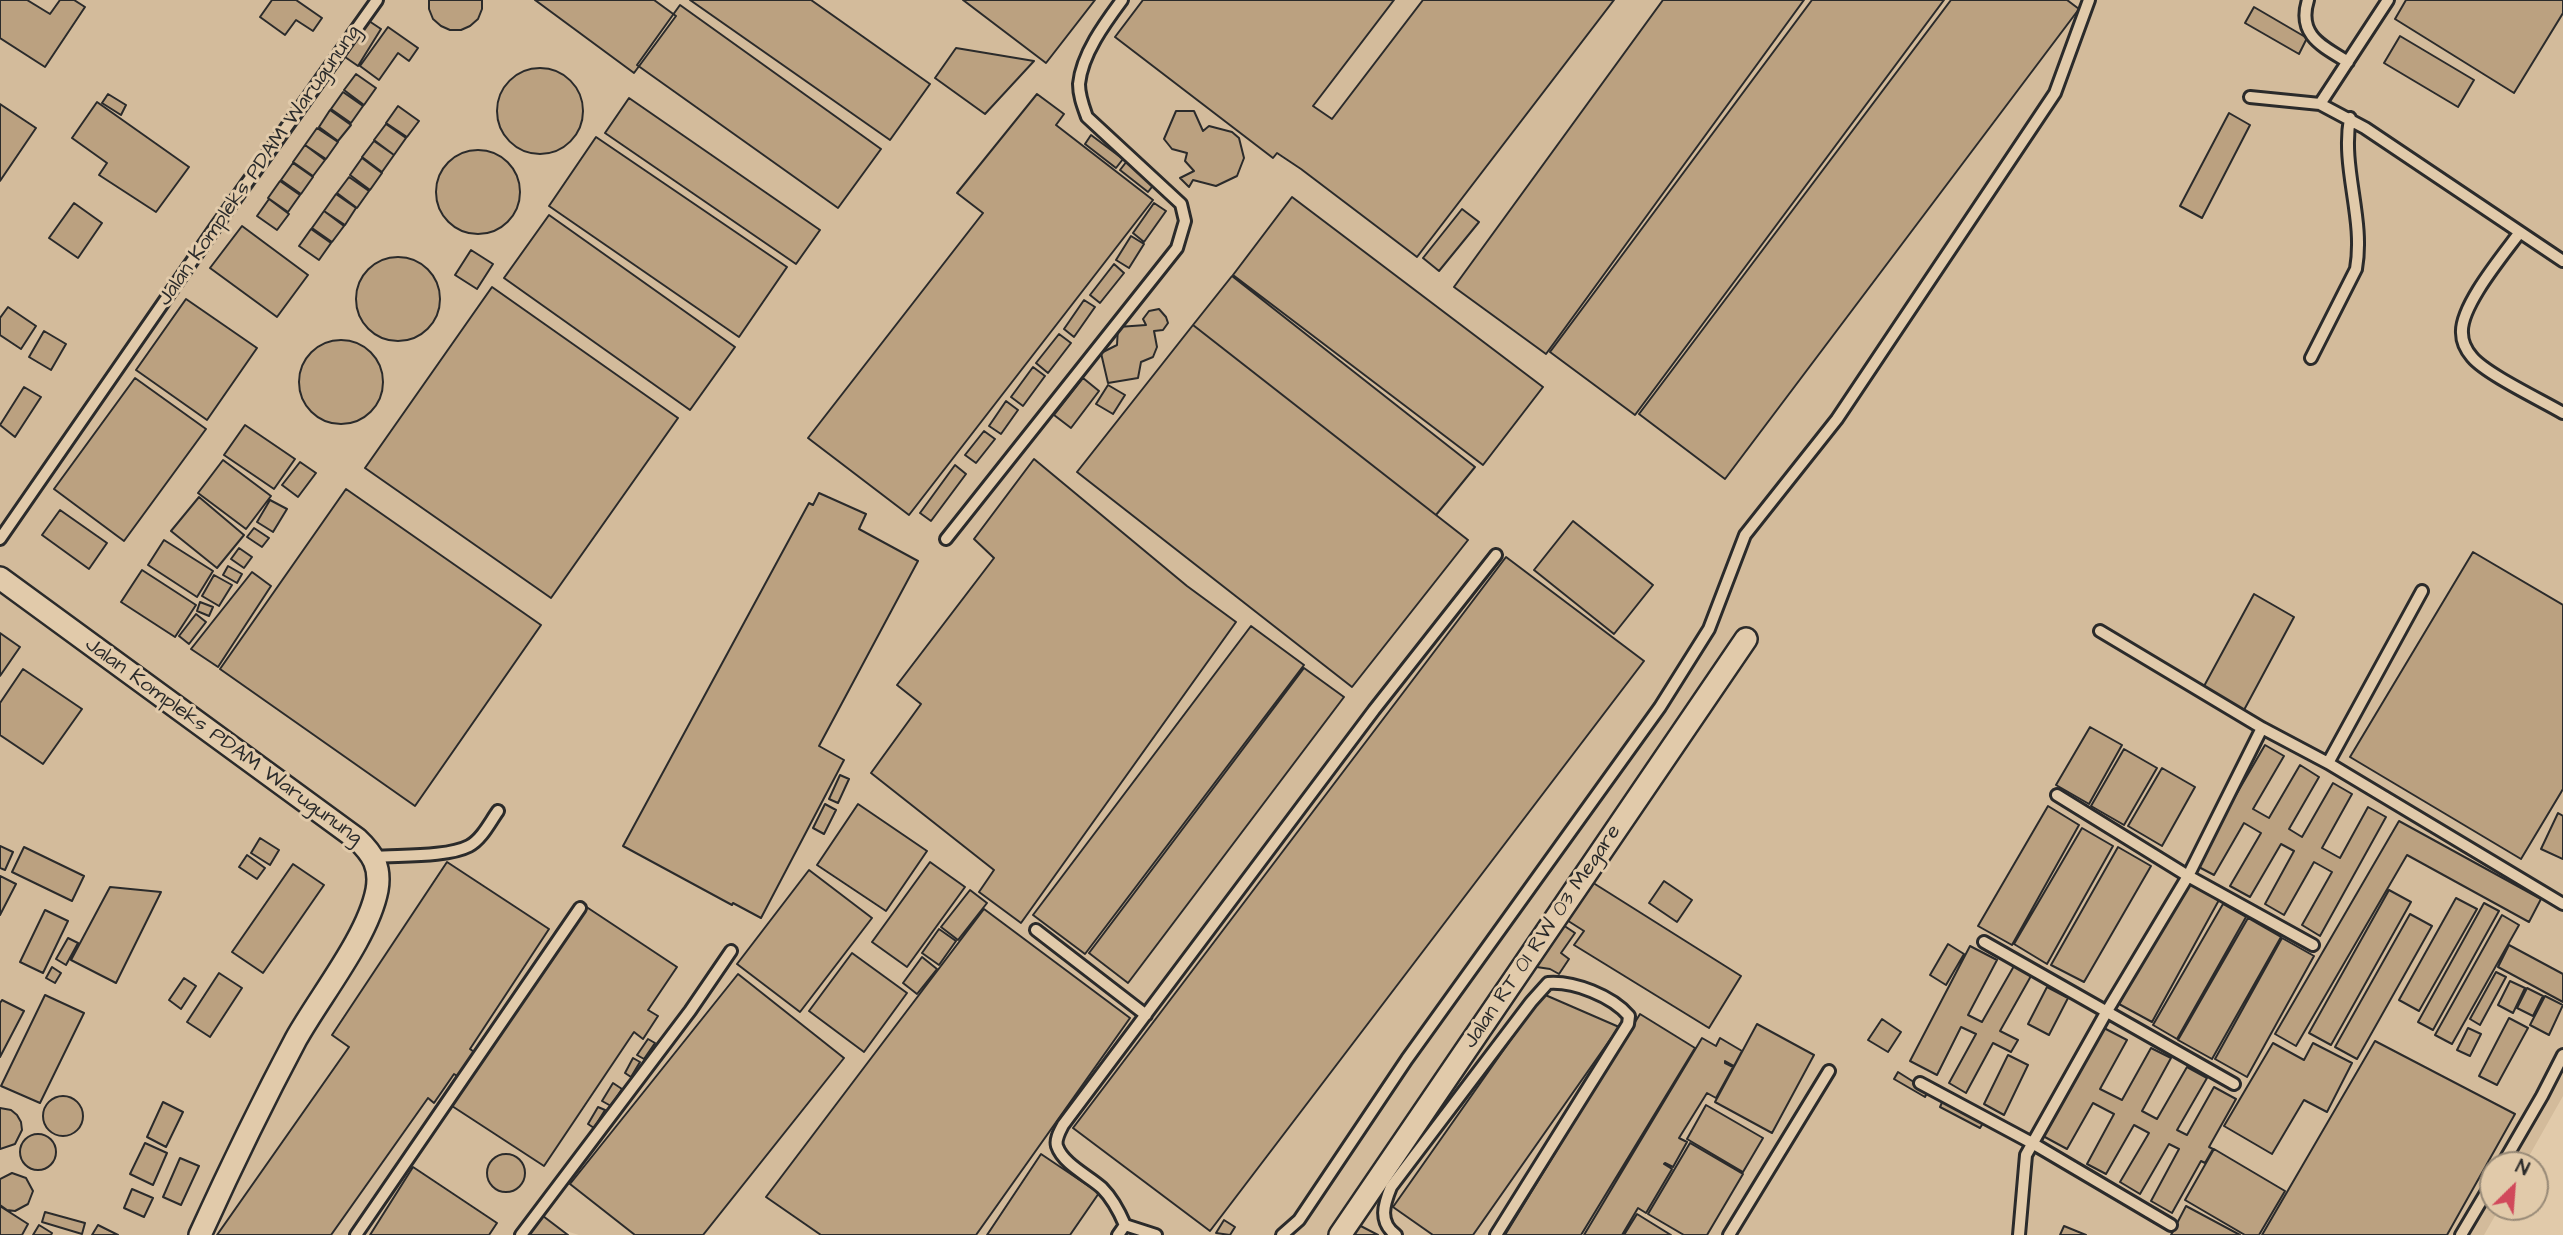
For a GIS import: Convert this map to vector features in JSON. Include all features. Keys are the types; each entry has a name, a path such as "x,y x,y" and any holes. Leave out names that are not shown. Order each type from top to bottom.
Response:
{"street":[{"name":"Jalan Kompleks PDAM Warugunung","path":"0,579 346,831 375,857 378,887 373,907 359,936 297,1038 229,1171 200,1235"},
{"name":"Jalan RT 01 RW 03 Megare","path":"1340,1235 1746,639"}],"lane":[{"name":"Jalan Kompleks PDAM Warugunung","path":"0,539 217,225 377,0"},
{"path":"946,540 1177,248 1185,221 1181,204 1087,117 1081,101 1079,84 1087,59 1106,21 1122,0"},
{"path":"1282,1235 1299,1220 1407,1059 1660,707 1709,629 1745,535 1837,419 2055,93 2089,0"},
{"path":"2308,0 2305,23 2311,36 2320,45 2348,62"},
{"path":"2320,104 2388,0"},
{"path":"2250,97 2320,104 2350,118 2563,261"},
{"path":"2311,358 2356,268 2358,256 2357,223 2346,155 2350,118"},
{"path":"2520,232 2469,306 2461,331 2464,346 2473,359 2489,370 2563,413"},
{"path":"1156,1235 1125,1225 1108,1195 1064,1157 1057,1145 1063,1125 1374,710 1496,555"},
{"path":"2328,763 2422,591"},
{"path":"2101,631 2563,904"},
{"path":"2019,1235 2022,1173 2026,1155 2107,1011 2188,876 2262,728"},
{"path":"2057,795 2188,876 2313,945"},
{"path":"375,857 436,854 469,846 498,811"},
{"path":"356,1235 580,908"},
{"path":"1036,930 1146,1015"},
{"path":"1984,942 2234,1084"},
{"path":"521,1235 690,1011 731,951"},
{"path":"1395,1235 1388,1230 1382,1208 1391,1187 1548,983 1561,982 1579,986 1622,1008 1629,1016 1628,1024 1496,1235"},
{"path":"2510,1151 2563,1055"},
{"path":"1729,1235 1829,1071"},
{"path":"1920,1083 2032,1143 2171,1225"},
{"path":"2461,1235 2479,1205"},
{"path":"1118,1235 1125,1225"}],"shaded area":[{"path":"0,0 2563,0 2563,1096 2532,1151 2479,1151 2479,1221 2492,1221 2484,1235 579,1235 546,1225 538,1235 0,1235"}],"building":[{"path":"0,0 27,0 50,14 60,0 74,0 85,7 45,67 0,38"},
{"path":"272,0 296,0 322,18 313,31 296,20 285,35 260,17"},
{"path":"429,0 482,0 482,9 478,19 470,26 461,30 450,30 433,19"},
{"path":"535,0 654,0 676,16 634,73"},
{"path":"690,0 811,0 930,84 890,140"},
{"path":"963,0 1095,0 1046,63"},
{"path":"1143,0 1394,0 1313,106 1332,119 1423,0 1614,0 1417,257 1301,169 1277,153 1273,158 1115,37"},
{"path":"1663,0 1804,0 1546,354 1454,287"},
{"path":"1812,0 1944,0 1635,415 1550,352"},
{"path":"1951,0 2067,0 2079,9 1725,479 1639,414"},
{"path":"2406,0 2563,0 2563,13 2514,93 2395,19"},
{"path":"680,5 881,149 838,208 637,65"},
{"path":"2254,7 2307,38 2299,54 2245,23"},
{"path":"369,21 381,29 358,66 345,57"},
{"path":"388,27 418,48 409,61 398,53 379,80 360,66"},
{"path":"2400,36 2474,80 2458,107 2384,63"},
{"path":"956,48 1034,61 985,114 935,78"},
{"path":"532,68 548,68 571,80 580,94 583,111 580,128 571,142 548,154 532,154 516,147 504,135 497,119 497,103 504,87 516,75"},
{"path":"356,74 376,88 364,105 344,90"},
{"path":"343,92 363,106 351,123 331,109"},
{"path":"108,94 126,105 121,115 102,103"},
{"path":"1037,94 1064,114 1056,125 1153,200 909,515 808,438 983,213 957,193"},
{"path":"629,98 820,230 796,264 605,133"},
{"path":"97,102 189,167 156,212 99,175 107,163 72,138"},
{"path":"0,104 36,128 0,181"},
{"path":"398,106 419,121 407,137 386,123"},
{"path":"330,110 351,125 338,141 319,127"},
{"path":"1176,111 1194,111 1203,131 1209,126 1232,132 1239,138 1244,158 1237,176 1216,186 1193,180 1189,187 1180,178 1194,171 1185,161 1187,153 1172,149 1164,139"},
{"path":"2229,113 2250,125 2202,218 2180,206"},
{"path":"386,124 406,138 394,155 374,140"},
{"path":"317,128 338,142 326,159 305,145"},
{"path":"1091,135 1123,159 1116,168 1085,144"},
{"path":"596,137 787,267 739,337 549,206"},
{"path":"374,141 394,155 382,172 362,157"},
{"path":"305,145 325,160 313,176 293,162"},
{"path":"470,150 486,150 502,157 513,168 520,184 517,208 508,222 486,234 470,234 454,227 443,216 436,200 436,184 443,168 454,157"},
{"path":"362,158 382,173 370,190 350,175"},
{"path":"1127,161 1155,183 1148,192 1120,170"},
{"path":"293,163 313,177 301,194 281,180"},
{"path":"349,177 369,191 357,208 337,193"},
{"path":"280,181 300,195 288,212 268,198"},
{"path":"336,194 356,208 345,225 324,211"},
{"path":"1292,197 1543,387 1483,465 1233,275"},
{"path":"269,199 289,214 277,230 257,216"},
{"path":"74,203 102,223 78,258 49,238"},
{"path":"1154,203 1166,211 1144,242 1133,233"},
{"path":"1462,209 1479,222 1439,271 1423,258"},
{"path":"324,211 344,226 332,242 312,228"},
{"path":"549,215 735,347 690,410 504,278"},
{"path":"242,226 308,275 277,317 210,268"},
{"path":"311,229 331,243 319,260 299,246"},
{"path":"1131,236 1144,244 1129,268 1116,260"},
{"path":"471,250 493,264 477,289 455,275"},
{"path":"390,257 406,257 422,264 433,275 440,291 437,315 428,329 406,341 390,341 374,334 363,323 356,307 356,291 363,275 374,264"},
{"path":"1114,264 1124,273 1100,303 1090,295"},
{"path":"1232,276 1475,467 1436,515 1193,325"},
{"path":"492,287 678,418 551,598 365,468"},
{"path":"186,299 257,348 207,420 136,370"},
{"path":"1084,300 1095,307 1074,337 1064,329"},
{"path":"8,307 36,326 21,349 0,335 0,318"},
{"path":"1159,309 1168,323 1163,330 1154,331 1157,347 1153,357 1141,362 1138,378 1108,383 1101,353 1117,345 1118,327 1146,325 1143,319 1149,311"},
{"path":"1193,325 1468,540 1352,687 1077,472"},
{"path":"44,331 66,344 51,370 29,357"},
{"path":"1059,334 1071,343 1048,373 1036,363"},
{"path":"333,340 349,340 365,347 376,358 383,374 380,398 371,412 349,424 333,424 317,417 306,406 299,390 299,374 306,358 317,347"},
{"path":"1033,367 1045,376 1023,406 1011,397"},
{"path":"135,378 206,429 124,541 54,489"},
{"path":"1083,378 1099,391 1071,428 1054,415"},
{"path":"1108,385 1125,395 1113,414 1096,404"},
{"path":"24,387 41,397 15,437 0,425"},
{"path":"1006,401 1018,410 1001,434 989,426"},
{"path":"245,425 295,459 274,489 224,455"},
{"path":"984,431 995,439 976,463 965,455"},
{"path":"1034,459 1187,586 1236,622 1021,923 979,892 994,870 871,773 921,704 897,685 994,558 974,539"},
{"path":"223,460 271,496 246,529 198,493"},
{"path":"300,462 316,473 298,497 282,485"},
{"path":"955,465 966,474 931,521 920,513"},
{"path":"346,489 541,625 415,806 220,669"},
{"path":"819,493 866,514 859,529 918,561 819,746 844,760 761,918 623,846 809,503 813,505"},
{"path":"199,497 244,535 217,568 171,531"},
{"path":"270,500 287,509 273,532 257,522"},
{"path":"60,510 107,543 89,569 42,535"},
{"path":"1573,521 1653,585 1614,634 1534,570"},
{"path":"254,528 269,538 262,547 247,537"},
{"path":"164,540 213,571 197,597 148,565"},
{"path":"239,548 252,557 244,568 231,559"},
{"path":"2473,552 2563,605 2563,789 2521,859 2350,757"},
{"path":"1506,557 1644,661 1210,1231 1073,1128"},
{"path":"228,566 242,574 237,583 223,575"},
{"path":"142,570 196,605 175,637 121,602"},
{"path":"252,572 271,586 218,667 191,649"},
{"path":"214,575 232,585 219,606 202,596"},
{"path":"2254,594 2294,617 2244,710 2203,688"},
{"path":"200,602 213,607 209,616 197,611"},
{"path":"196,614 206,622 189,644 179,636"},
{"path":"1251,626 1304,665 1085,954 1033,915"},
{"path":"0,633 20,647 0,676"},
{"path":"1304,668 1344,697 1128,983 1089,953"},
{"path":"23,669 82,709 43,764 0,735 0,703"},
{"path":"2090,727 2122,745 2089,804 2056,785"},
{"path":"2265,745 2284,756 2253,809 2269,818 2300,765 2319,777 2289,829 2302,837 2333,783 2352,794 2322,848 2340,858 2368,807 2386,817 2320,936 2302,925 2332,872 2314,862 2284,915 2265,904 2294,851 2281,844 2250,897 2230,886 2261,833 2244,823 2214,875 2195,865"},
{"path":"2124,749 2157,768 2124,825 2091,806"},
{"path":"2162,768 2195,787 2162,846 2128,826"},
{"path":"840,775 849,779 838,803 829,799"},
{"path":"825,804 836,810 824,834 813,828"},
{"path":"858,804 927,851 886,911 817,865"},
{"path":"2048,806 2079,825 2012,945 1978,926"},
{"path":"2558,813 2563,816 2563,859 2541,849"},
{"path":"2399,821 2541,899 2529,922 2407,855 2296,1046 2275,1034"},
{"path":"2082,828 2113,846 2047,964 2014,944"},
{"path":"260,838 279,850 270,865 251,853"},
{"path":"0,846 13,852 5,870 0,868"},
{"path":"24,847 84,876 72,901 12,872"},
{"path":"2118,847 2151,866 2084,982 2051,965"},
{"path":"247,855 265,868 257,879 239,867"},
{"path":"447,862 549,929 470,1049 477,1054 462,1079 454,1074 434,1103 428,1098 331,1235 217,1235 349,1047 332,1035"},
{"path":"930,862 965,887 907,967 872,942"},
{"path":"293,864 324,885 263,973 232,952"},
{"path":"809,870 872,918 800,1012 737,964"},
{"path":"0,876 16,884 0,915"},
{"path":"1587,879 1741,976 1709,1028 1574,945 1584,931 1562,917"},
{"path":"1664,881 1692,900 1677,922 1649,903"},
{"path":"2186,882 2219,900 2152,1022 2119,1004"},
{"path":"110,887 161,892 116,983 71,960"},
{"path":"970,890 987,903 958,940 941,927"},
{"path":"2389,890 2411,902 2331,1045 2309,1033"},
{"path":"2456,898 2477,909 2419,1011 2399,1000"},
{"path":"2484,903 2499,911 2433,1030 2418,1022"},
{"path":"2223,904 2246,917 2177,1039 2153,1025"},
{"path":"585,906 677,967 648,1010 658,1016 643,1039 634,1032 544,1166 452,1106"},
{"path":"984,909 1130,1018 976,1235 821,1235 766,1197"},
{"path":"45,910 68,921 43,973 20,962"},
{"path":"2410,914 2432,926 2357,1059 2335,1047"},
{"path":"2502,915 2519,925 2452,1044 2435,1035"},
{"path":"2248,918 2281,937 2212,1059 2178,1040"},
{"path":"1560,923 1575,933 1561,953 1569,959 1559,974 1550,969 1530,966"},
{"path":"939,929 956,941 939,965 922,953"},
{"path":"68,938 78,943 66,965 56,959"},
{"path":"2282,938 2314,956 2247,1077 2215,1059"},
{"path":"1948,944 1964,954 1946,985 1930,975"},
{"path":"2509,945 2563,974 2563,1002 2498,967"},
{"path":"1970,946 1997,960 1968,1015 1982,1022 2014,966 2031,976 2000,1031 2018,1040 2011,1052 1993,1043 1966,1093 1949,1083 1976,1034 1961,1027 1937,1075 1910,1061"},
{"path":"852,953 907,993 864,1052 809,1011"},
{"path":"922,957 937,969 917,994 903,983"},
{"path":"52,967 61,973 55,983 46,978"},
{"path":"2496,972 2506,977 2480,1025 2470,1019"},
{"path":"219,973 242,988 210,1037 187,1022"},
{"path":"738,974 844,1058 703,1235 635,1235 570,1184"},
{"path":"184,978 196,986 181,1009 169,1000"},
{"path":"2510,981 2525,988 2513,1013 2498,1005"},
{"path":"2047,987 2068,998 2049,1035 2028,1024"},
{"path":"2527,988 2543,996 2533,1016 2517,1008"},
{"path":"1543,994 1619,1027 1473,1235 1433,1235 1393,1207"},
{"path":"45,995 84,1013 40,1103 1,1086"},
{"path":"2545,996 2563,1005 2549,1035 2530,1025"},
{"path":"2,1000 24,1011 0,1057 0,1003"},
{"path":"1640,1014 1695,1048 1581,1235 1505,1235"},
{"path":"2509,1018 2528,1028 2497,1085 2479,1076"},
{"path":"1882,1019 1901,1032 1888,1052 1868,1040"},
{"path":"1757,1024 1814,1055 1772,1133 1715,1102"},
{"path":"2102,1027 2127,1040 2100,1089 2122,1100 2151,1048 2171,1058 2142,1111 2157,1119 2187,1067 2207,1078 2177,1130 2187,1135 2214,1087 2236,1099 2209,1147 2213,1149 2205,1163 2201,1161 2172,1213 2151,1201 2179,1149 2169,1144 2140,1194 2120,1182 2149,1133 2134,1125 2106,1174 2087,1164 2114,1114 2093,1103 2067,1149 2043,1136"},
{"path":"2468,1028 2481,1034 2470,1056 2457,1050"},
{"path":"1702,1038 1716,1046 1720,1038 1742,1051 1734,1066 1725,1061 1733,1067 1716,1098 1707,1093 1679,1138 1687,1142 1673,1167 1664,1164 1672,1169 1646,1213 1638,1208 1622,1235 1584,1235"},
{"path":"648,1039 655,1043 644,1059 637,1055"},
{"path":"2375,1041 2515,1114 2494,1151 2479,1151 2479,1178 2447,1235 2262,1235"},
{"path":"2273,1043 2304,1060 2313,1043 2352,1063 2327,1112 2304,1100 2272,1154 2224,1126"},
{"path":"2008,1055 2028,1065 2004,1115 1984,1104"},
{"path":"633,1058 640,1062 631,1077 625,1073"},
{"path":"1898,1072 1928,1091 1925,1097 1894,1079"},
{"path":"613,1083 622,1089 611,1106 602,1101"},
{"path":"63,1096 77,1102 83,1116 77,1130 63,1136 49,1130 43,1116 49,1102"},
{"path":"1944,1098 1985,1120 1980,1128 1940,1107"},
{"path":"163,1102 183,1112 166,1147 147,1137"},
{"path":"1706,1105 1763,1138 1743,1172 1687,1139"},
{"path":"598,1107 605,1110 594,1128 588,1124"},
{"path":"0,1108 11,1110 17,1115 22,1130 15,1144 0,1149"},
{"path":"38,1134 51,1139 56,1152 51,1165 38,1170 25,1165 20,1152 25,1139"},
{"path":"145,1143 167,1153 153,1185 130,1174"},
{"path":"1690,1143 1743,1174 1707,1235 1684,1235 1648,1214"},
{"path":"2214,1149 2285,1191 2259,1235 2245,1235 2185,1200"},
{"path":"506,1154 520,1159 525,1173 520,1187 506,1192 492,1187 487,1173 492,1159"},
{"path":"1041,1154 1099,1193 1070,1235 987,1235"},
{"path":"180,1158 199,1166 181,1205 163,1197"},
{"path":"413,1167 497,1223 489,1235 370,1235"},
{"path":"12,1173 26,1178 33,1191 28,1204 15,1211 0,1205 0,1179"},
{"path":"132,1189 153,1198 144,1217 124,1208"},
{"path":"0,1206 28,1224 22,1235 0,1235"},
{"path":"2186,1206 2240,1235 2171,1235"},
{"path":"45,1212 85,1223 82,1234 42,1222"},
{"path":"1637,1214 1671,1235 1624,1235"},
{"path":"543,1216 568,1235 529,1235"},
{"path":"1224,1220 1235,1227 1230,1235 1216,1233"},
{"path":"1353,1222 1378,1235 1346,1235"},
{"path":"39,1225 52,1233 51,1235 33,1235"},
{"path":"98,1225 118,1235 92,1235"},
{"path":"2064,1226 2086,1235 2060,1235"}]}
